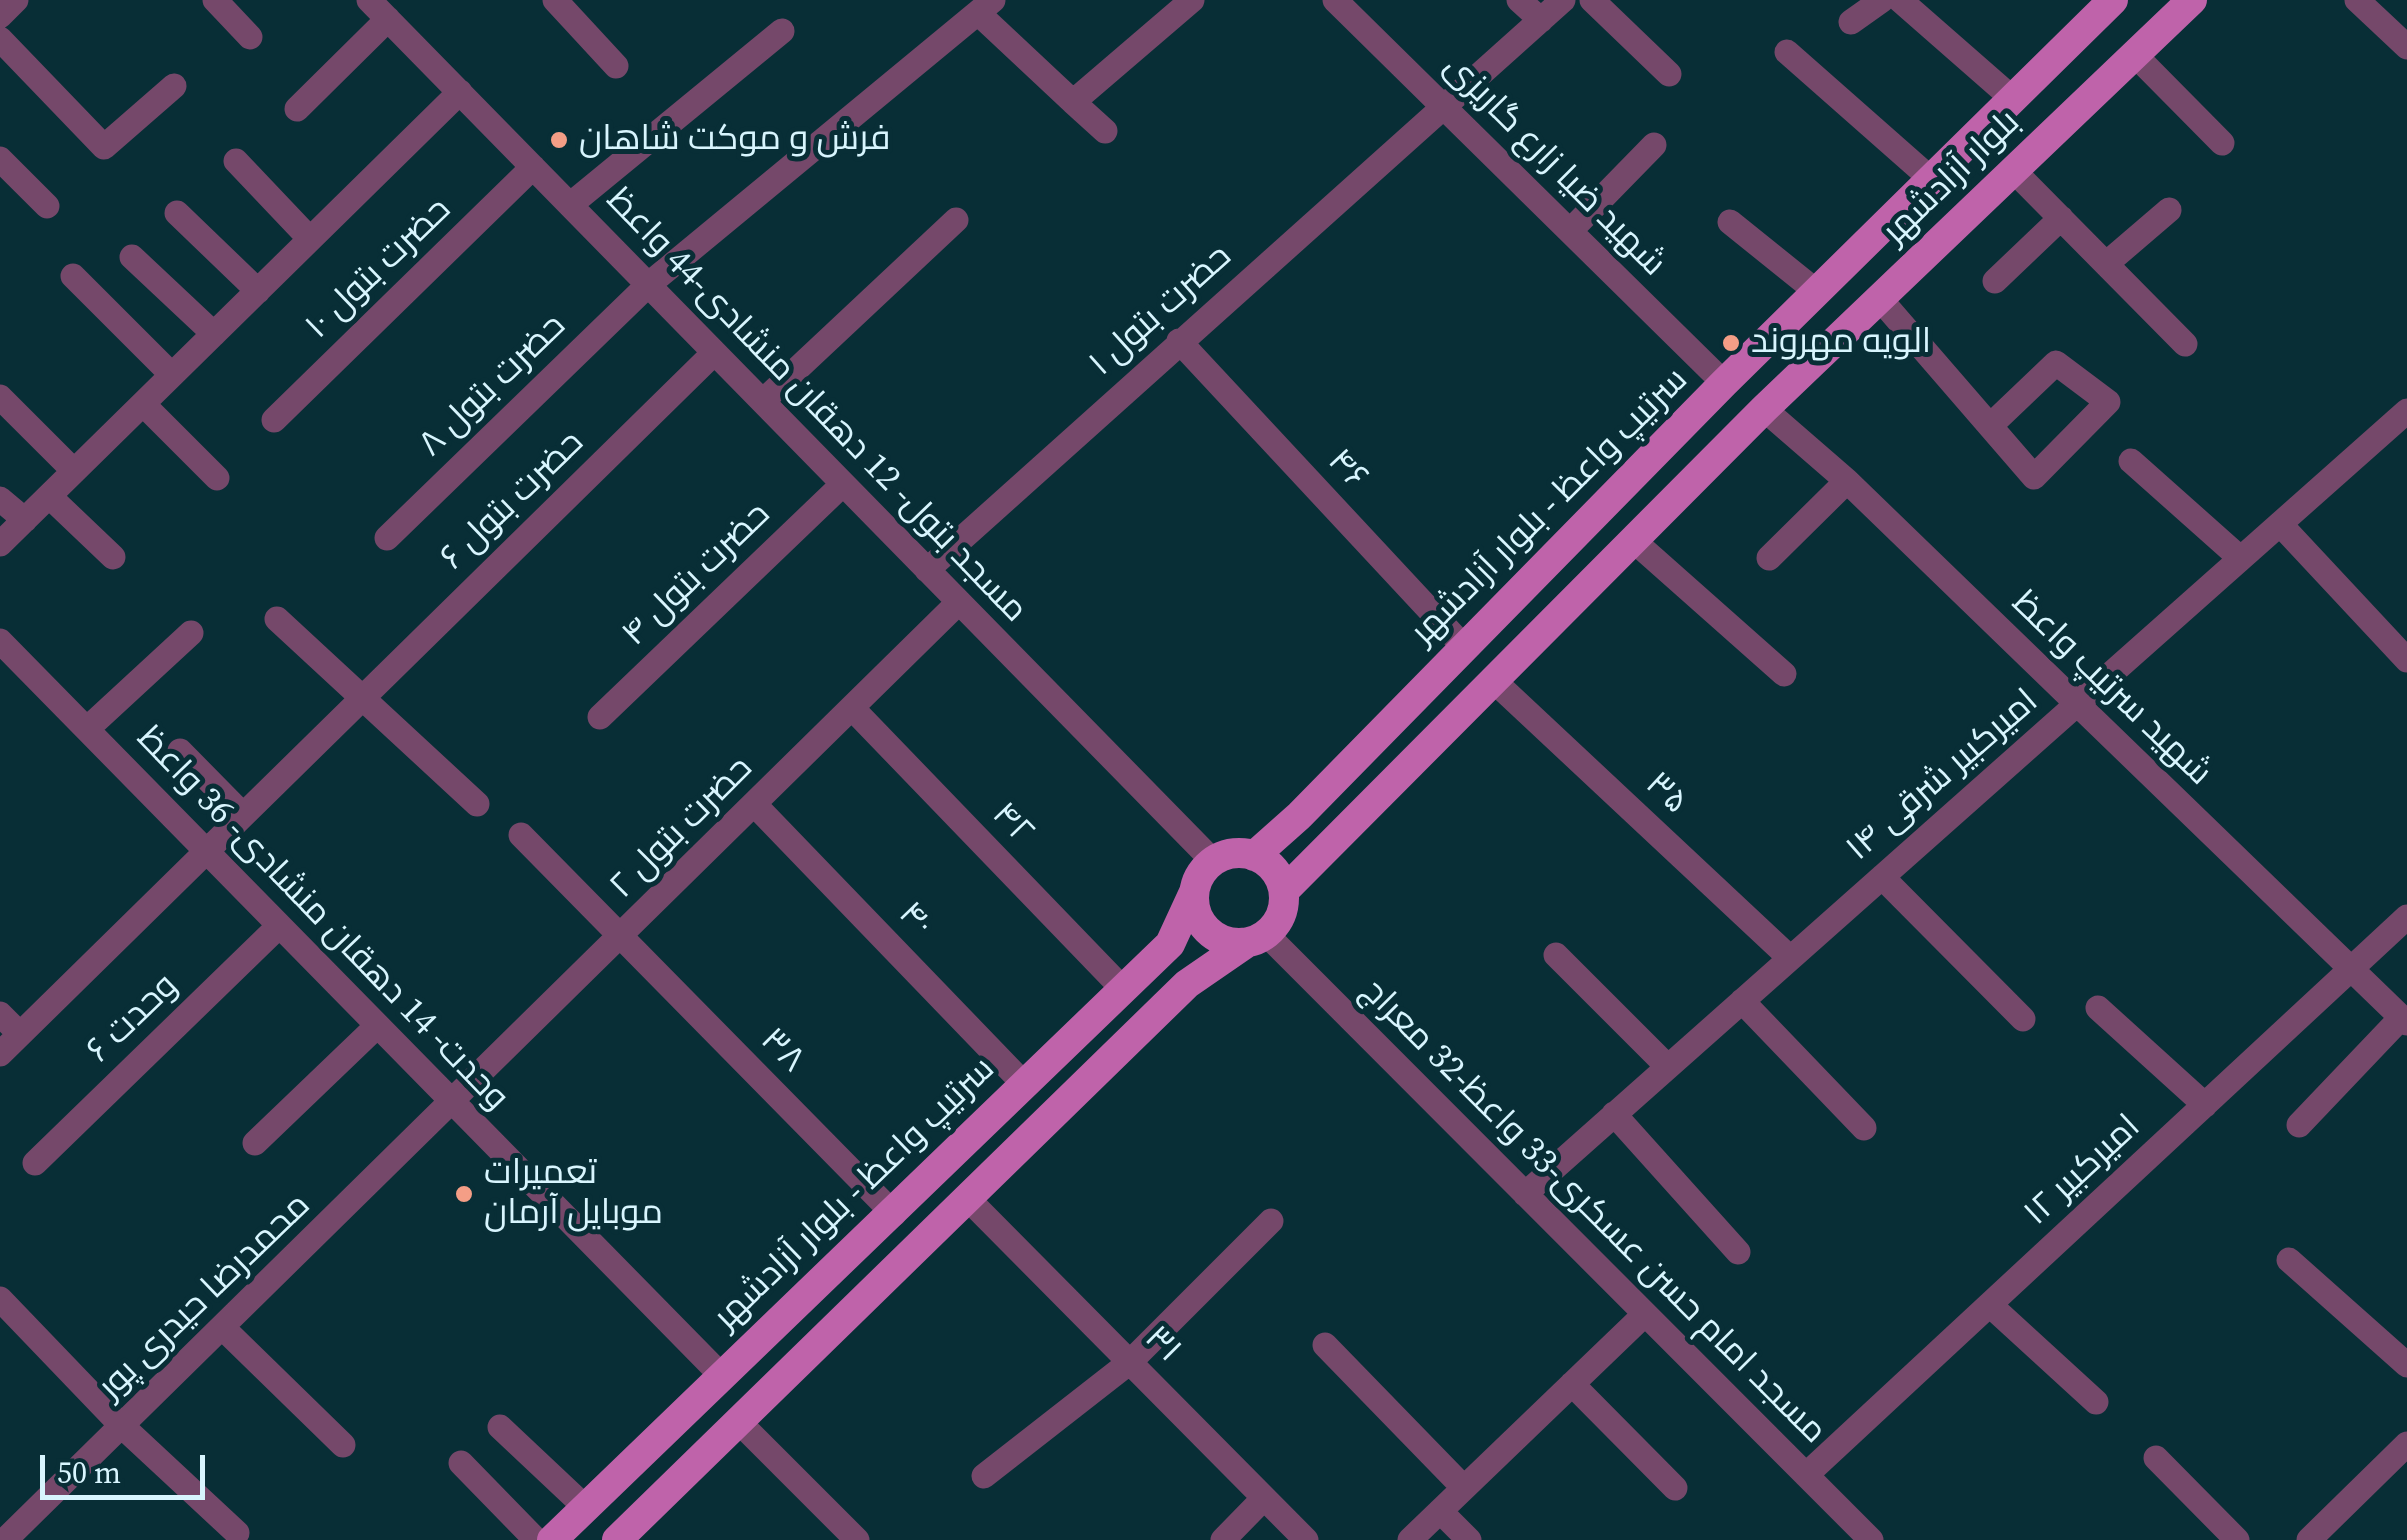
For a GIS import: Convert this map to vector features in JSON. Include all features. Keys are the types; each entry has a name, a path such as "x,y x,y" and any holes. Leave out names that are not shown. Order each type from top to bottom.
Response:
{"main road":[{"name":"سرتیپ واعظ - بلوار آزادشهر","path":"1254,856 1299,816 1724,382 2112,0"},
{"name":"بلوار آزادشهر","path":"1764,409 2192,0"},
{"path":"1284,891 1764,409"},
{"path":"617,1540 1187,984 1257,938 1281,915 1284,891 1274,869 1254,856 1226,855 1213,861 1194,892 1194,906 1208,931 1234,942 1257,938"},
{"name":"سرتیپ واعظ - بلوار آزادشهر","path":"552,1540 1170,944 1194,892"}],"street":[{"path":"0,16 16,0"},
{"path":"215,0 250,37"},
{"name":"مسجد بتول- 12 دهقان منشادی-44 واعظ","path":"369,0 1213,861"},
{"path":"554,0 616,66"},
{"path":"1073,102 1192,0"},
{"name":"شهید ضیا زارع گاریزی","path":"1335,0 1724,382"},
{"path":"1520,0 1540,20"},
{"name":"حضرت بتول ۱","path":"927,570 1563,0"},
{"path":"1592,0 1669,74"},
{"path":"1851,22 1882,0"},
{"path":"1900,0 2013,99"},
{"path":"2357,0 2407,47"},
{"path":"986,6 1073,102 1105,131"},
{"name":"حضرت بتول ۸","path":"387,538 648,284 986,6"},
{"path":"297,110 388,19"},
{"path":"570,205 782,31"},
{"path":"0,39 104,147 174,86"},
{"path":"1787,52 1931,179"},
{"path":"2134,55 2222,143"},
{"path":"0,544 460,92"},
{"path":"1570,231 1654,145"},
{"path":"0,159 47,206"},
{"path":"236,161 310,240"},
{"name":"حضرت بتول ۱۰","path":"274,420 533,168"},
{"path":"2014,171 2185,344"},
{"path":"2106,264 2169,210"},
{"path":"177,212 258,291"},
{"path":"1994,281 2060,218"},
{"path":"762,401 956,220"},
{"path":"1730,222 1817,292"},
{"path":"132,257 214,334"},
{"path":"73,276 172,374"},
{"path":"1880,299 2034,477 2108,402 2056,363 1990,426"},
{"name":"۴۶","path":"1179,342 1464,647"},
{"name":"حضرت بتول ۶","path":"0,1054 714,352"},
{"path":"0,396 74,472"},
{"path":"143,404 217,478"},
{"name":"شهید سرتیپ واعظ","path":"1764,409 1847,481 2404,1020"},
{"name":"۱۴ امیرکبیر شرقی","path":"1526,1194 2240,558 2401,427"},
{"path":"2131,461 2240,558"},
{"path":"1768,558 1847,481"},
{"name":"حضرت بتول ۴","path":"600,717 844,484"},
{"path":"49,496 113,557"},
{"path":"0,499 25,520"},
{"path":"2280,524 2407,660"},
{"path":"1634,540 1784,674"},
{"name":"حضرت بتول ۲","path":"454,1104 959,602"},
{"path":"276,620 477,804"},
{"path":"87,729 191,633"},
{"name":"وحدت- 14 دهقان منشادی- 36 واعظ","path":"0,641 720,1374"},
{"name":"۳۵","path":"1494,681 1790,958"},
{"name":"۴۲","path":"852,708 1122,988"},
{"path":"180,751 244,815"},
{"name":"۴۰","path":"755,805 1024,1084"},
{"name":"۳۸","path":"521,834 894,1214"},
{"path":"1882,877 2023,1018"},
{"name":"امیرکبیر ۱۲","path":"1806,1475 2407,917"},
{"name":"وحدت ۶","path":"35,1163 280,926"},
{"name":"مسجد امام حسن عسکری-33 واعظ-32 معراج","path":"1257,938 1526,1194 1871,1540"},
{"path":"1556,955 1668,1068"},
{"path":"1742,1001 1864,1128"},
{"path":"2098,1008 2205,1105"},
{"path":"0,1014 20,1034"},
{"path":"2299,1125 2404,1020"},
{"path":"255,1144 377,1026"},
{"name":"محمدرضا حیدری پور","path":"5,1540 454,1104"},
{"path":"1614,1114 1738,1252"},
{"name":"۳۱","path":"969,1200 1306,1540"},
{"path":"984,1476 1130,1362 1271,1221"},
{"path":"2289,1260 2407,1365"},
{"path":"0,1300 122,1426 237,1533"},
{"path":"1990,1304 2096,1402"},
{"path":"1410,1540 1645,1314"},
{"path":"223,1328 343,1445"},
{"path":"1325,1344 1464,1488"},
{"path":"1572,1384 1675,1488"},
{"path":"740,1424 857,1540"},
{"path":"500,1427 585,1507"},
{"path":"2309,1540 2407,1444"},
{"path":"2156,1458 2238,1540"},
{"path":"460,1463 536,1540"},
{"path":"1223,1540 1264,1498"},
{"path":"1440,1511 1469,1540"}],"place":[{"name":"فرش و موکت شاهان","path":"559,140"},
{"name":"الویه مهروند","path":"1731,343"},
{"name":"تعمیرات موبایل آرمان","path":"464,1194"}]}
